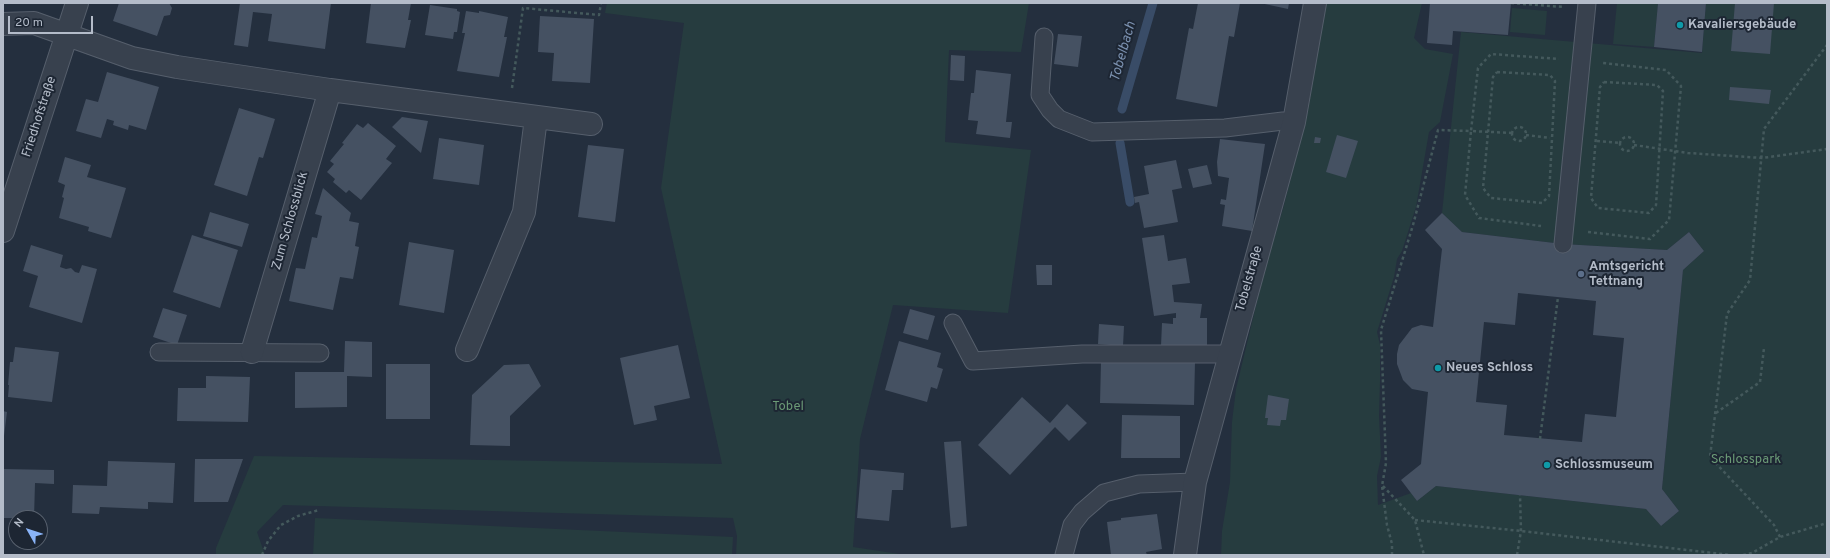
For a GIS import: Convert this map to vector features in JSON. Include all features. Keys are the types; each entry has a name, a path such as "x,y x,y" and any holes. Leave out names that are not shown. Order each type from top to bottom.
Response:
{"street":[{"name":"Friedhofstraße","path":"3,231 77,3"},
{"name":"Tobelstraße","path":"1184,555 1195,482 1294,122 1315,3"},
{"path":"3,24 34,23 132,58 177,67 330,90 591,124"},
{"name":"Zum Schlossblick","path":"252,352 330,90"},
{"path":"467,350 524,212 536,118"}],"lane":[{"path":"1563,244 1586,6"},
{"path":"1044,37 1040,95 1050,110 1059,119 1092,132 1225,128 1283,121 1294,122"},
{"path":"953,323 972,360 1082,354 1229,354"},
{"path":"159,352 320,353"},
{"path":"1064,555 1072,525 1082,512 1104,493 1139,484 1195,482"}],"path":[{"path":"508,114 523,8 599,15 601,3"},
{"path":"1511,3 1586,6"},
{"path":"1780,537 1774,525 1710,456 1727,314 1750,280 1764,129 1827,45"},
{"path":"1471,131 1478,68 1490,54 1580,61"},
{"path":"1497,72 1550,75 1555,81 1549,196 1542,203 1490,198 1483,188 1488,131 1492,78 1497,72"},
{"path":"1604,82 1657,85 1663,91 1660,148 1656,205 1649,213 1598,208 1591,198 1600,87 1604,82"},
{"path":"1520,127 1526,131 1524,139 1517,141 1512,134 1516,128 1520,127"},
{"path":"1392,555 1392,544 1387,525 1382,486 1386,463 1380,330 1413,226 1438,130 1488,131 1512,134"},
{"path":"1626,137 1630,137 1633,140 1634,145 1632,149 1625,150 1621,148 1620,141 1626,137"},
{"path":"1634,145 1688,153 1762,158 1827,149"},
{"path":"1540,438 1558,297"},
{"path":"1716,413 1760,382 1764,348"},
{"path":"1382,486 1415,520 1424,555"},
{"path":"1517,555 1521,531 1520,495"},
{"path":"262,555 268,541 281,525 298,516 319,510"},
{"path":"1415,520 1731,555"},
{"path":"1743,555 1752,554 1780,537 1827,522"}],"green space":[{"name":"Tobel","path":"607,3 1029,3 1021,52 949,50 945,142 1031,150 1008,313 893,305 860,439 853,547 906,555 736,555 737,536 733,518 283,505 257,532 265,555 216,555 216,548 254,456 722,464 661,188 684,23 605,13"},
{"name":"Schlosspark","path":"1326,3 1422,3 1414,38 1425,49 1453,54 1440,122 1429,132 1416,207 1402,251 1397,259 1394,277 1377,332 1380,345 1379,416 1381,457 1377,476 1378,505 1411,493 1417,501 1436,486 1646,509 1661,526 1679,511 1662,489 1683,270 1704,251 1689,232 1667,250 1563,244 1462,232 1442,213 1461,32 1702,53 1706,3 1827,3 1827,555 1221,555 1222,531 1230,482 1232,422 1236,389 1267,260 1283,209 1308,110"},
{"path":"1617,3 1658,3 1654,47 1613,44"},
{"path":"1512,8 1547,11 1545,35 1510,32"},
{"path":"315,518 733,537 732,555 313,555"}],"building":[{"path":"119,3 169,3 172,8 170,15 164,16 157,36 113,21"},
{"path":"240,3 331,3 325,49 268,41 272,14 253,12 248,47 234,45"},
{"path":"371,3 411,3 408,20 411,20 405,48 366,43"},
{"path":"1198,3 1240,3 1234,37 1229,36 1217,107 1176,99 1189,28 1193,29"},
{"path":"1260,3 1289,3 1288,9"},
{"path":"1430,3 1511,3 1508,35 1453,31 1452,45 1427,43"},
{"name":"Kavaliersgebäude","path":"1658,3 1706,3 1702,52 1654,47"},
{"path":"1735,3 1774,3 1770,54 1731,51"},
{"path":"430,5 457,9 457,11 460,12 457,32 454,32 453,39 425,35"},
{"path":"466,11 479,13 479,11 508,17 504,37 507,37 499,77 457,71 465,33 462,33"},
{"path":"540,16 594,19 590,83 552,81 554,53 538,52"},
{"path":"1058,34 1082,36 1078,67 1054,64"},
{"path":"951,55 965,56 964,81 950,80"},
{"path":"976,70 1011,74 1006,122 1012,122 1010,138 976,134 978,121 968,120 971,93 974,93"},
{"path":"107,72 159,87 146,130 129,125 128,130 113,125 114,121 107,119 101,138 76,131 86,99 98,102"},
{"path":"1730,87 1771,90 1769,104 1729,100"},
{"path":"239,108 275,119 263,158 259,157 247,196 214,185"},
{"path":"402,117 428,121 421,153 392,127"},
{"path":"368,123 396,146 386,159 392,163 361,200 349,190 346,193 333,182 335,179 327,172 334,164 330,161 344,144 342,143 357,124 363,128"},
{"path":"1337,135 1358,141 1346,178 1326,172"},
{"path":"1315,137 1321,138 1320,143 1314,143"},
{"path":"439,138 484,145 479,185 433,179"},
{"path":"1220,139 1265,144 1252,231 1222,226 1225,205 1220,204 1221,199 1226,200 1229,178 1218,176 1217,162"},
{"path":"588,145 624,149 615,222 578,217"},
{"path":"65,157 91,165 87,177 126,188 111,238 88,231 89,227 59,218 64,198 62,197 65,185 58,182"},
{"path":"1176,160 1182,188 1172,190 1178,222 1144,228 1139,202 1135,203 1134,197 1149,194 1144,166"},
{"path":"1207,165 1212,184 1193,188 1188,169"},
{"path":"323,188 351,213 349,221 359,223 355,246 359,247 353,279 340,277 333,310 289,301 296,268 305,269 312,237 317,238 322,216 315,214"},
{"path":"210,212 249,224 242,247 203,236"},
{"name":"Neues Schloss","path":"1442,213 1462,232 1563,244 1667,250 1689,232 1704,251 1683,270 1662,489 1679,511 1661,526 1646,509 1436,486 1417,501 1401,480 1421,464 1428,392 1412,389 1403,380 1397,364 1397,354 1399,345 1412,328 1421,325 1433,327 1442,249 1425,230","holes":["1518,293 1596,301 1593,335 1624,338 1616,417 1585,414 1582,442 1504,435 1507,405 1476,402 1484,322 1515,325"]},
{"path":"192,235 238,250 220,308 173,292"},
{"path":"1164,235 1168,261 1186,258 1190,283 1172,285 1174,302 1202,304 1200,318 1207,318 1207,345 1161,346 1162,323 1173,324 1173,318 1176,318 1176,313 1154,316 1142,238"},
{"path":"409,242 454,250 444,313 399,305"},
{"path":"31,245 63,255 60,267 66,269 71,268 75,272 79,273 82,265 97,269 82,323 29,307 38,276 23,271"},
{"path":"1036,265 1052,265 1052,285 1037,285"},
{"path":"163,308 187,315 177,345 153,337"},
{"path":"910,309 935,316 928,340 903,333"},
{"path":"1099,324 1124,326 1123,346 1098,344"},
{"path":"345,341 372,342 372,377 347,376 347,407 295,408 295,372 344,372"},
{"path":"899,341 941,353 937,367 943,369 937,389 931,387 927,402 885,390"},
{"path":"678,345 690,398 654,406 657,420 634,425 620,358"},
{"path":"15,347 59,352 52,402 8,397 10,362 13,362"},
{"path":"1101,361 1195,362 1194,405 1100,403"},
{"path":"386,364 430,364 430,419 386,419"},
{"path":"529,364 541,386 510,416 510,446 470,445 472,395 504,365"},
{"path":"206,376 250,377 248,422 177,421 178,388 206,388"},
{"path":"1268,395 1289,399 1286,420 1281,420 1280,426 1267,425 1268,418 1265,418"},
{"path":"1022,397 1050,423 1067,404 1087,423 1069,441 1055,427 1010,475 978,445"},
{"path":"3,411 7,412 4,436 3,436"},
{"path":"1122,415 1180,416 1180,458 1121,458"},
{"path":"961,441 967,526 951,528 944,442"},
{"path":"195,459 243,459 228,502 194,502"},
{"path":"108,461 175,463 173,503 148,502 148,509 100,507 99,514 72,513 73,485 107,486"},
{"path":"3,469 54,470 54,484 35,483 34,510 8,510 8,518 3,518"},
{"path":"861,469 904,473 903,490 892,490 889,521 857,518"},
{"path":"1157,514 1162,549 1146,552 1147,555 1111,555 1107,522 1121,520 1121,518"}],"waterway":[{"name":"Tobelbach","path":"1122,109 1153,3"},
{"name":"Tobelbach","path":"1120,143 1130,202"}],"place":[{"name":"Kavaliersgebäude","path":"1680,25"},
{"name":"Amtsgericht Tettnang","path":"1581,274"},
{"name":"Neues Schloss","path":"1438,368"},
{"name":"Schlossmuseum","path":"1547,465"}]}
